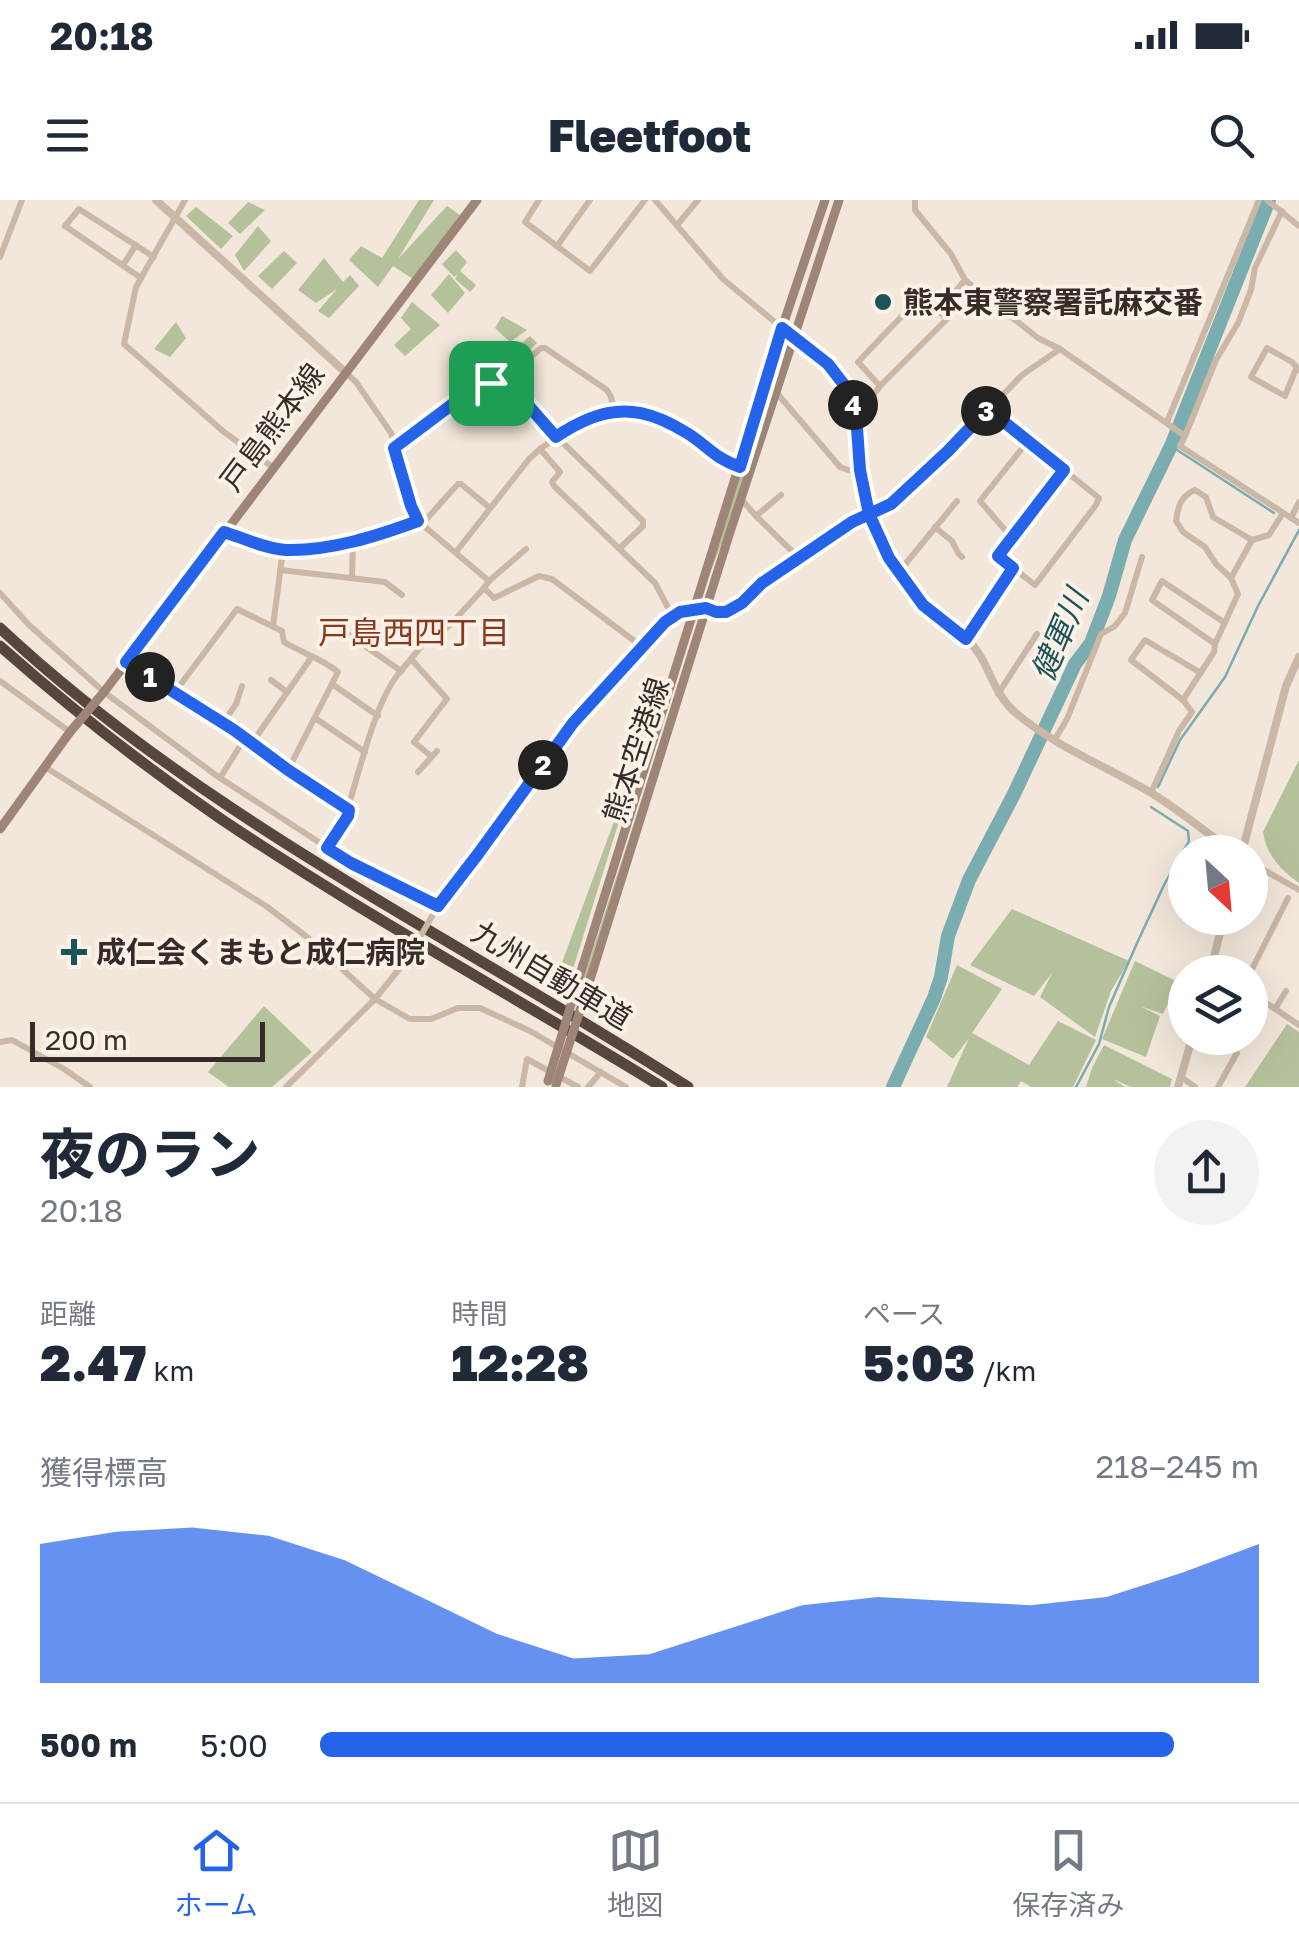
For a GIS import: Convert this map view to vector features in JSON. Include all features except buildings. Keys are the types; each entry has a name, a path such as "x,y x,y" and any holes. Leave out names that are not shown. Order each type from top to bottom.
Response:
{"highway":[{"name":"九州自動車道","path":"0,628 103,716 229,808 312,862 688,1087"},
{"name":"九州自動車道","path":"0,646 95,726 221,819 304,873 662,1087"}],"main road":[{"name":"戸島熊本線","path":"0,829 477,200"},
{"name":"熊本空港線","path":"552,1085 701,609 782,328 825,200"},
{"name":"熊本空港線","path":"701,609 839,200"}],"street":[{"path":"0,257 22,200"},
{"path":"156,200 356,382 390,433 411,506 420,522 456,552 494,598 539,576 552,579 642,646"},
{"path":"185,200 136,288 124,344 224,432 274,468"},
{"path":"539,200 525,222 590,270 645,200"},
{"path":"557,246 590,200"},
{"path":"656,200 664,204 723,279 837,373 853,406 860,470 869,514 879,539 898,573 923,605 983,658 998,694 1016,714 1055,740 1152,793 1213,835"},
{"path":"677,225 698,200"},
{"path":"915,200 915,210 965,280 1038,338 1060,349 1184,436"},
{"path":"1167,422 1259,200"},
{"path":"1267,200 1279,205 1299,226"},
{"path":"1279,205 1238,323 1216,360 1180,446 1295,521 1299,502"},
{"path":"142,278 65,226 78,209 154,257"},
{"path":"122,265 136,246"},
{"path":"939,311 965,280"},
{"path":"853,406 870,400 946,319 922,295 858,362 880,386"},
{"path":"394,448 470,391 505,379 537,349 545,348 606,390 614,411"},
{"path":"1267,348 1292,362 1298,370 1285,396 1251,376 1267,348"},
{"path":"286,1087 375,999 573,723 672,617 701,609 726,612 852,522 891,504 1022,375 1060,349"},
{"path":"505,379 556,437 643,521 643,526 620,548"},
{"path":"776,392 840,467 860,470"},
{"path":"988,409 1099,498 1035,585 998,556 1064,470"},
{"path":"456,552 529,458 582,422 614,411 645,412 662,419 688,433 719,459 740,467"},
{"path":"1012,538 980,502 1028,441"},
{"path":"540,449 560,472 552,482 554,486 657,586 672,617"},
{"path":"224,532 283,550 374,537 420,522 458,484 490,508"},
{"path":"1183,700 1214,652 1238,594 1232,578 1205,547 1183,532 1176,520 1178,508 1186,494 1195,490 1206,496 1213,518 1252,540 1269,535 1283,513"},
{"path":"756,516 781,495"},
{"path":"741,499 799,558"},
{"path":"898,573 957,501"},
{"path":"936,527 962,557"},
{"path":"1232,578 1252,540"},
{"path":"352,578 353,541"},
{"path":"327,848 348,816 365,752 392,681 424,643 449,626 486,584 526,549"},
{"path":"273,626 283,550"},
{"path":"1055,740 1068,719 1101,634 1116,626 1125,613 1142,557"},
{"path":"966,639 1013,568"},
{"path":"280,570 385,582 402,595"},
{"path":"1215,644 1152,600 1162,582 1225,623"},
{"path":"0,593 104,692 220,778 351,863 436,909"},
{"path":"174,692 238,609 282,630 284,642 338,672 288,770"},
{"path":"342,630 401,671"},
{"path":"998,694 1037,634"},
{"path":"1152,793 1179,731 1192,712 1183,700 1131,660 1145,640 1201,672"},
{"path":"1243,835 1286,686 1299,657"},
{"path":"220,778 311,658"},
{"path":"411,659 447,698 414,742 434,754 418,772"},
{"path":"126,662 349,810"},
{"path":"272,680 287,692"},
{"path":"0,681 70,732"},
{"path":"332,684 378,716"},
{"path":"223,723 242,686"},
{"path":"315,718 365,752"},
{"path":"45,768 266,906 308,937 375,999 410,1019 430,1020 458,1008 480,1008 626,1087"},
{"path":"1268,872 1299,890"},
{"path":"1259,955 1288,898"},
{"path":"1275,1009 1286,992"},
{"path":"1268,1004 1299,1024"},
{"path":"0,1042 12,1040 90,1087"},
{"path":"1187,1055 1179,1082 1195,1087"},
{"path":"1218,1087 1236,1055"},
{"path":"522,1087 527,1059 578,1087"},
{"path":"588,1087 601,1072"}],"green space":[{"path":"419,200 434,200 398,259 447,206 460,215 416,281 393,266 378,287 349,260 361,246 382,258"},
{"path":"248,202 265,210 240,234 228,223"},
{"path":"196,207 233,236 221,249 186,216"},
{"path":"258,226 271,241 244,271 235,255"},
{"path":"456,250 467,262 460,271 476,285 470,292 455,279 458,274 454,277 442,264"},
{"path":"284,251 297,263 272,289 258,276"},
{"path":"324,258 343,282 350,275 359,286 329,318 318,311 337,289 316,303 298,290"},
{"path":"449,274 465,293 448,313 431,295"},
{"path":"412,302 440,325 405,356 394,345 411,329 401,318"},
{"path":"502,316 527,330 510,342 495,328"},
{"path":"176,322 186,338 170,357 154,349"},
{"path":"530,336 537,343 508,371 497,356"},
{"path":"779,354 783,355 729,525 706,583"},
{"path":"668,718 581,993 579,992"},
{"path":"646,735 568,985 559,982 557,976"},
{"path":"1299,760 1299,883 1275,861 1268,850 1268,835 1263,832"},
{"path":"1012,909 1129,961 1111,991 1095,1037 1040,997 1052,973 1034,996 970,965"},
{"path":"1135,961 1168,977 1168,1003 1163,1014 1140,1006 1160,1016 1146,1057 1102,1039"},
{"path":"957,965 1002,989 972,1033 1029,1065 1058,1021 1096,1040 1073,1087 1031,1087 1021,1081 1017,1087 947,1087 969,1038 953,1059 926,1037"},
{"path":"264,1006 312,1052 272,1087 229,1087 208,1072"},
{"path":"1287,1024 1299,1032 1299,1087 1245,1087"},
{"path":"1104,1045 1172,1079 1170,1087 1131,1087 1113,1079 1125,1087 1086,1087"}],"waterway":[{"name":"健軍川","path":"893,1087 934,998 948,936 969,880 1075,664 1091,643 1125,540 1171,446 1269,200"},
{"path":"1171,446 1274,513"},
{"path":"1158,787 1180,740 1225,677 1299,530"},
{"path":"1076,1087 1099,1044 1109,1007 1138,941 1189,841 1188,831 1151,807"}],"place":[{"name":"熊本東警察署託麻交番","path":"883,302"},
{"name":"成仁会くまもと成仁病院","path":"74,952"}],"district":[{"name":"戸島西四丁目","path":"414,632"}],"route":[{"path":"491,383 470,391 394,448 418,521 374,537 283,550 224,532 126,662 234,730 349,810 327,848 438,906 573,723 665,622 680,612 706,608 726,612 742,603 752,590 852,522 869,514 891,504 988,409 1064,470 998,556 1013,568 966,639 923,605 889,558 869,514 860,470 856,414 845,386 828,364 782,328 740,467 719,459 688,433 645,412 624,410 599,415 556,437 505,379 491,383"}]}
